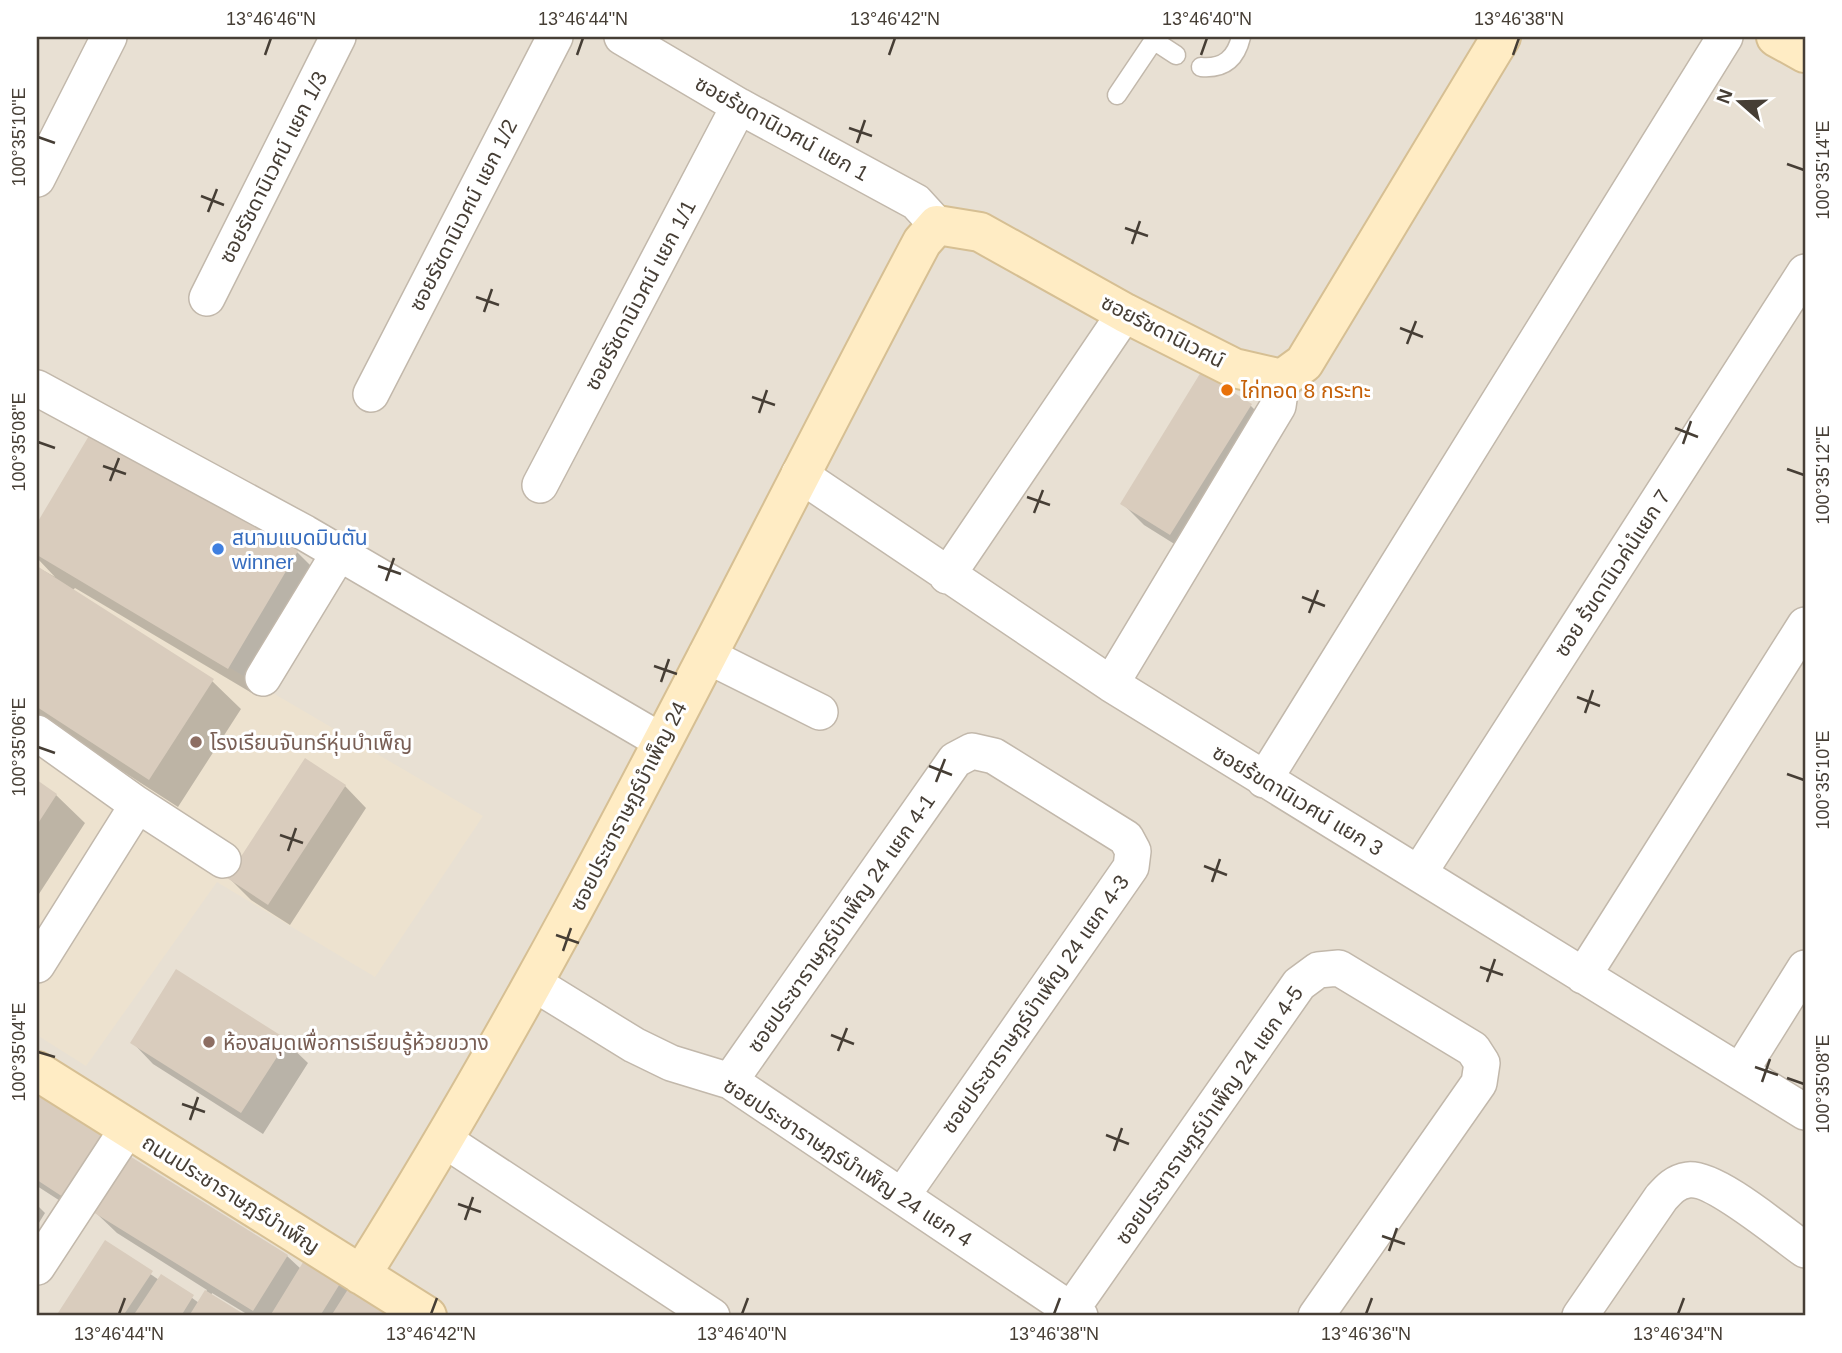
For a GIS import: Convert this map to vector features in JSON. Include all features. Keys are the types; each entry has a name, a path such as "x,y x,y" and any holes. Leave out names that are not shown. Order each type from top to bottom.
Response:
{"street":[{"path":"37,179 109,37"},
{"name":"ซอยรัชดานิเวศน์ แยก 1/3","path":"207,298 338,37"},
{"name":"ซอยรัชดานิเวศน์ แยก 1/2","path":"371,394 555,37"},
{"name":"ซอยร้ขดานิเวศน์ แยก 1","path":"622,37 739,106 916,202 937,225"},
{"path":"1111,684 1278,407 1282,379 1304,363 1501,37"},
{"path":"1264,780 1726,37"},
{"path":"1776,37 1805,53"},
{"name":"ซอยรัชดานิเวศน์ แยก 1/1","path":"540,485 739,106"},
{"path":"799,474 922,242 937,225"},
{"name":"ซอยรัชดานิเวศน์","path":"937,225 980,232 1125,313 1234,368 1282,379"},
{"name":"ซอย ร้ขดานิเวค่นํแยก 7","path":"1419,873 1805,272"},
{"path":"947,576 1125,313"},
{"path":"37,387 339,553 661,741"},
{"name":"ซอยร้ขดานิเวศน์ แยก 3","path":"799,474 1111,684 1805,1112"},
{"name":"ซอยประชาราษฎร์บำเพ็ญ 24","path":"361,1275 446,1141 535,984 799,474"},
{"path":"263,678 339,553"},
{"path":"1583,976 1805,625"},
{"path":"706,655 820,712"},
{"path":"37,733 135,803 222,860"},
{"name":"ซอยประชาราษฎร์บำเพ็ญ 24 แยก 4-1","path":"730,1081 955,760 972,751 994,756 1060,797"},
{"name":"ซอยประชาราษฎร์บำเพ็ญ 24 แยก 4-3","path":"902,1196 1131,867 1133,851 1126,838 1060,797"},
{"path":"37,965 133,812 135,803"},
{"name":"ซอยประชาราษฎร์บำเพ็ญ 24 แยก 4-5","path":"1075,1313 1299,984 1318,970 1339,968 1473,1049 1482,1063 1479,1083 1316,1316"},
{"path":"1740,1072 1805,968"},
{"name":"ซอยประชาราษฎร์บำเพ็ญ 24 แยก 4","path":"535,984 634,1045 671,1063 730,1081 1075,1313"},
{"name":"ถนนประชาราษฎร์บำเพ็ญ","path":"37,1070 426,1316"},
{"path":"37,1267 128,1128"},
{"path":"446,1141 712,1316"},
{"path":"1580,1316 1661,1198 1673,1185 1689,1179 1709,1183 1805,1250"}],"lane":[{"path":"1201,67 1212,68 1229,61 1241,37"},
{"path":"1116,95 1154,38 1176,55"}],"shaded area":[{"path":"37,37 1805,37 1805,1316 37,1316"},
{"name":"โรงเรียนจันทร์หุ่นบำเพ็ญ","path":"37,555 483,816 375,977 217,882 86,1066 37,1035"}],"building":[{"path":"1201,372 1252,404 1170,535 1120,504"},
{"path":"93,429 298,551 228,669 37,555 37,523"},
{"path":"37,566 214,679 149,780 37,707"},
{"path":"305,758 346,785 268,905 227,878"},
{"path":"37,780 57,794 37,825"},
{"name":"ห้องสมุดเพื่อการเรียนรู้ห้วยขวาง","path":"176,969 288,1040 241,1113 130,1043"},
{"path":"37,1093 102,1136 63,1197 37,1180"},
{"path":"128,1155 288,1255 253,1311 93,1212"},
{"path":"105,1240 153,1271 123,1316 56,1316"},
{"path":"305,1259 341,1282 320,1316 270,1316"},
{"path":"161,1274 194,1295 181,1316 133,1316"},
{"path":"350,1286 397,1316 331,1316"},
{"path":"205,1290 242,1313 240,1316 189,1316"}],"place":[{"name":"ไก่ทอด 8 กระทะ","path":"1227,390"},
{"name":"สนามแบดมินตัน winner","path":"218,549"},
{"name":"โรงเรียนจันทร์หุ่นบำเพ็ญ","path":"196,742"},
{"name":"ห้องสมุดเพื่อการเรียนรู้ห้วยขวาง","path":"209,1042"}]}
